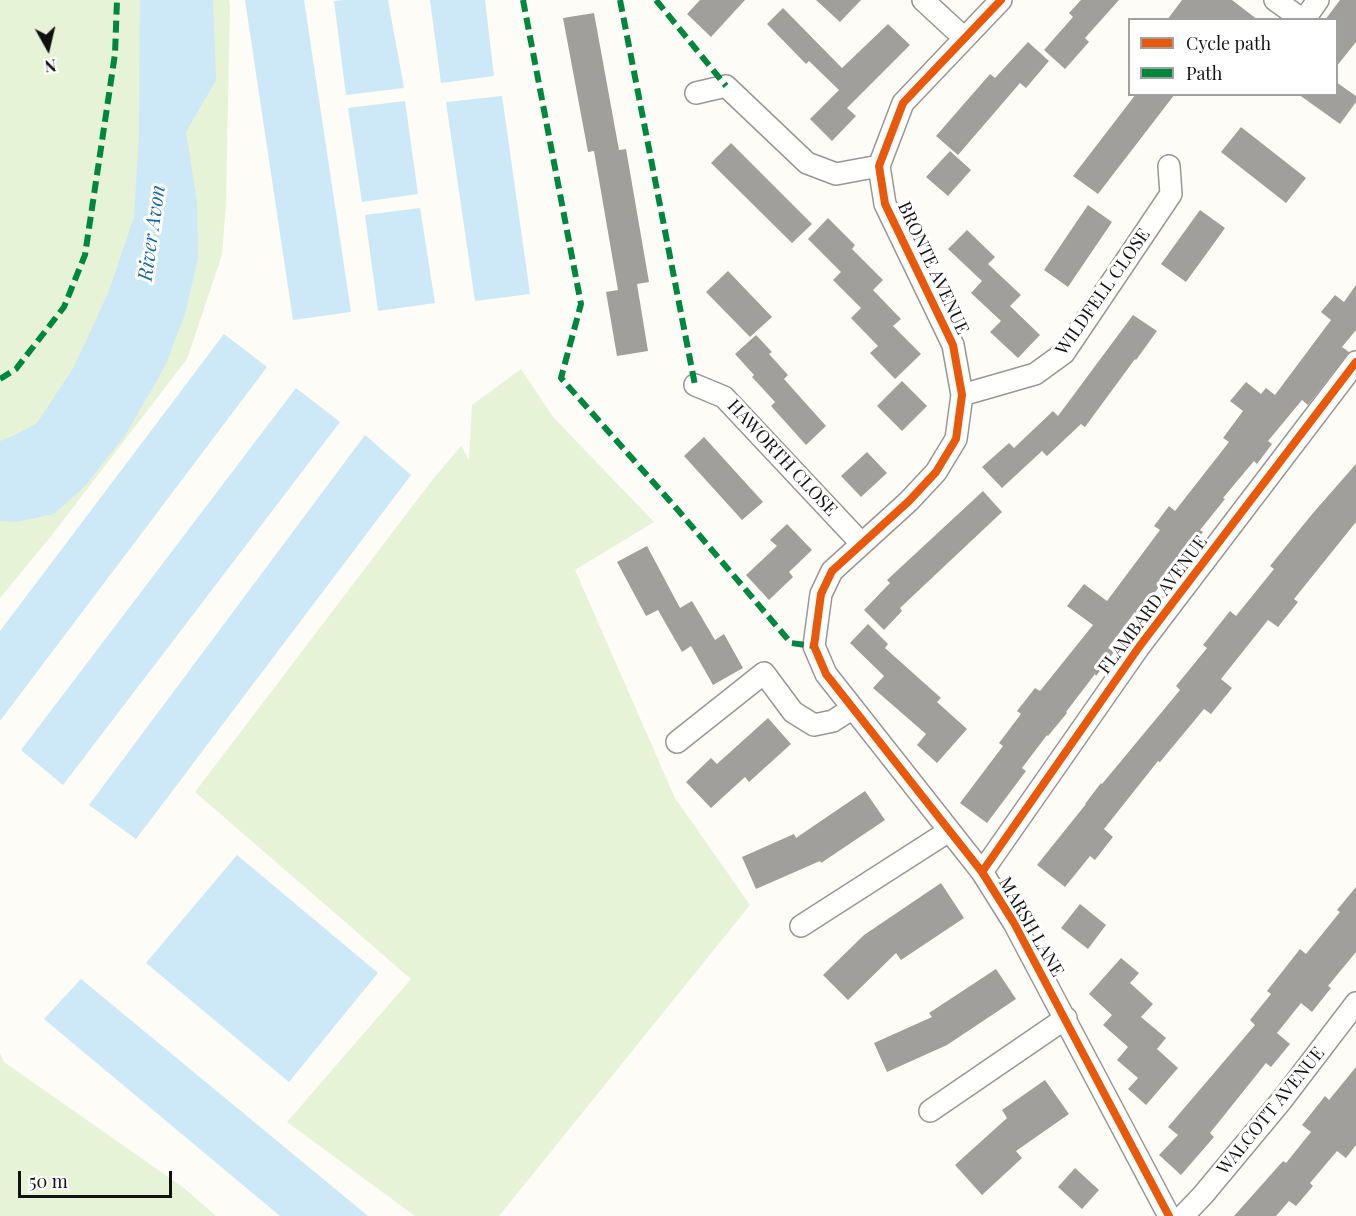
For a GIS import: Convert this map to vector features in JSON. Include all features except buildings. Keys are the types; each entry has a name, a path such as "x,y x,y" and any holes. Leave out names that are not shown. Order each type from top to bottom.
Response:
{"street":[{"path":"923,0 964,38"},
{"name":"BRONTE AVENUE","path":"814,646 821,594 832,572 909,501 936,472 956,439 962,395 953,345 885,204 879,166 903,103 1001,0"},
{"path":"1275,0 1300,18"},
{"path":"1304,18 1318,0"},
{"path":"696,93 726,86 807,163 836,174 879,166"},
{"name":"WILDFELL CLOSE","path":"962,395 1035,374 1064,353 1171,194 1169,166"},
{"name":"FLAMBARD AVENUE","path":"982,872 1139,647 1356,362"},
{"name":"HAWORTH CLOSE","path":"695,385 724,397 861,543"},
{"name":"MARSH LANE","path":"814,646 826,674 982,872 1014,923 1066,1018 1168,1216"},
{"path":"677,742 764,673 793,712 814,725 833,721 853,708"},
{"path":"801,926 949,831"},
{"name":"WALCOTT AVENUE","path":"1183,1216 1282,1100 1356,1003"},
{"path":"930,1111 1066,1018"}],"green space":[{"path":"0,0 229,0 230,5 226,203 222,255 187,359 48,540 0,598"},
{"path":"521,369 553,417 654,522 575,570 675,798 750,905 499,1216 415,1216 287,1122 411,979 195,792 433,479 461,446 469,460 472,405"},
{"path":"0,1053 4,1062 184,1188 216,1216 0,1216"}],"water":[{"name":"River Avon","path":"140,0 213,0 216,80 186,132 197,202 198,258 185,314 165,366 126,434 85,486 54,514 16,522 0,521 0,441 37,423 74,367 109,291 134,217 139,135"},
{"path":"245,0 304,0 351,312 293,320"},
{"path":"388,0 404,88 346,95 334,1"},
{"path":"430,0 485,0 494,76 441,83"},
{"path":"502,96 530,294 475,301 446,102"},
{"path":"405,101 418,194 362,202 348,108"},
{"path":"420,208 435,303 378,311 365,215"},
{"path":"224,334 267,367 0,721 0,631"},
{"path":"296,388 340,422 63,785 21,750"},
{"path":"365,435 411,475 136,839 89,805"},
{"path":"237,855 378,973 289,1082 146,963"},
{"path":"81,979 368,1216 280,1216 44,1019"}],"marked path":[{"path":"0,379 16,369 64,307 85,255 115,54 117,0"},
{"path":"523,0 581,304 561,378 791,643 814,646"},
{"path":"620,0 695,385"},
{"path":"656,0 726,86"}],"cycle path":[{"path":"1001,0 903,103 879,166 885,204 953,345 962,395 956,439 936,472 909,501 832,571 821,594 814,646 826,674 982,872 1014,923 1169,1216"},
{"path":"982,872 1139,647 1356,362"}]}
